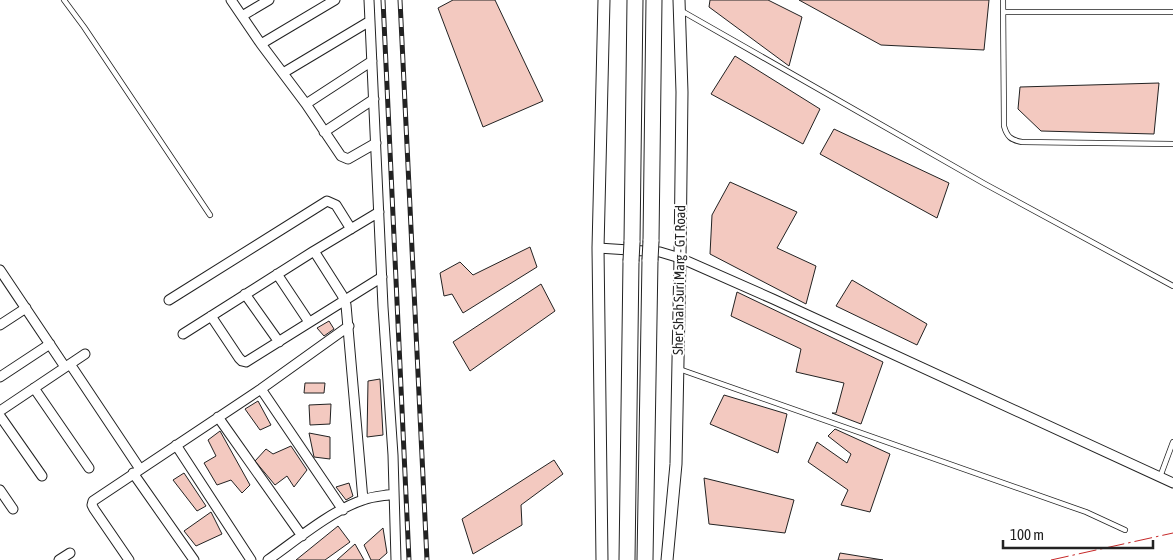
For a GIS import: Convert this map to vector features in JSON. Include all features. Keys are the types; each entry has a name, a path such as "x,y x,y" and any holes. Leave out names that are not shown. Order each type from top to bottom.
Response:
{"highway":[{"path":"627,560 635,0"},
{"name":"Sher Shah Suri Marg - GT Road","path":"646,560 654,0"}],"street":[{"path":"231,0 344,159 352,157 376,142"},
{"path":"242,16 269,0"},
{"path":"261,44 335,0"},
{"path":"369,0 382,277 394,455 395,559"},
{"path":"602,560 598,248 604,0"},
{"name":"Sher Shah Suri Marg - GT Road","path":"667,560 676,464 682,92 679,5"},
{"path":"283,73 370,21"},
{"path":"306,104 372,61"},
{"path":"324,132 374,99"},
{"path":"168,300 327,201 336,205 351,229"},
{"path":"183,334 379,212"},
{"path":"598,248 660,252 680,258 773,298 1173,483"},
{"path":"314,251 345,300 363,500"},
{"path":"1,272 50,344 68,366 194,560"},
{"path":"277,274 309,322"},
{"path":"211,316 242,361 246,362 382,277"},
{"path":"245,294 279,342"},
{"path":"0,325 26,308"},
{"path":"129,560 92,505 93,501 261,389 348,326"},
{"path":"0,377 50,344"},
{"path":"0,411 85,354"},
{"path":"34,388 89,468"},
{"path":"261,389 343,510"},
{"path":"0,416 42,476"},
{"path":"218,417 302,536"},
{"path":"176,445 251,560"},
{"path":"0,490 13,509"},
{"path":"268,560 343,510 363,500 394,494"},
{"path":"59,560 70,553"}],"lane":[{"path":"64,0 210,215"},
{"path":"1003,0 1004,126 1006,135 1012,140 1022,142 1173,144"},
{"path":"679,5 985,184 1173,286"},
{"path":"1003,12 1173,12"},
{"path":"678,368 1086,512 1125,530"},
{"path":"1160,477 1173,442"}],"building":[{"path":"453,0 495,0 543,101 483,127 438,8"},
{"path":"710,0 768,0 802,17 789,66 709,7"},
{"path":"799,0 989,0 984,50 881,45"},
{"path":"735,56 820,109 803,144 711,94"},
{"path":"1159,83 1154,134 1041,131 1018,109 1020,87"},
{"path":"834,129 949,183 937,218 820,154"},
{"path":"730,182 797,212 777,248 816,266 806,304 710,254 712,215"},
{"path":"530,247 537,267 463,313 452,294 444,296 440,273 460,262 473,275"},
{"path":"852,280 927,324 917,345 836,306"},
{"path":"541,284 555,311 470,371 453,342"},
{"path":"737,292 883,362 861,424 832,413 836,413 844,383 796,372 801,349 731,316"},
{"path":"329,321 334,329 324,336 317,328"},
{"path":"380,379 383,435 367,437 368,381"},
{"path":"305,383 325,383 324,393 304,393"},
{"path":"724,395 787,414 778,453 710,424"},
{"path":"258,401 271,425 260,430 245,409"},
{"path":"331,404 330,424 310,425 309,405"},
{"path":"835,429 890,454 870,512 841,505 848,490 808,462 817,442 847,463 851,454 828,436"},
{"path":"220,431 250,485 242,493 231,480 217,485 204,463 216,456 208,440"},
{"path":"309,433 330,437 330,459 314,457"},
{"path":"291,446 307,470 294,487 287,476 275,485 255,461 266,449 273,454"},
{"path":"554,460 563,474 521,505 522,525 473,554 462,519"},
{"path":"184,473 206,506 197,511 173,480"},
{"path":"704,478 794,500 785,533 709,524"},
{"path":"349,483 353,496 346,500 336,487"},
{"path":"211,512 222,534 196,546 184,531"},
{"path":"338,526 350,542 325,560 296,560"},
{"path":"383,528 387,553 379,560 371,560 364,545"},
{"path":"355,544 364,560 337,560"},
{"path":"840,553 883,560 838,560"}],"railway":[{"path":"383,0 409,560"},
{"path":"400,0 427,560"}],"power":[{"path":"1051,560 1173,533"}]}
